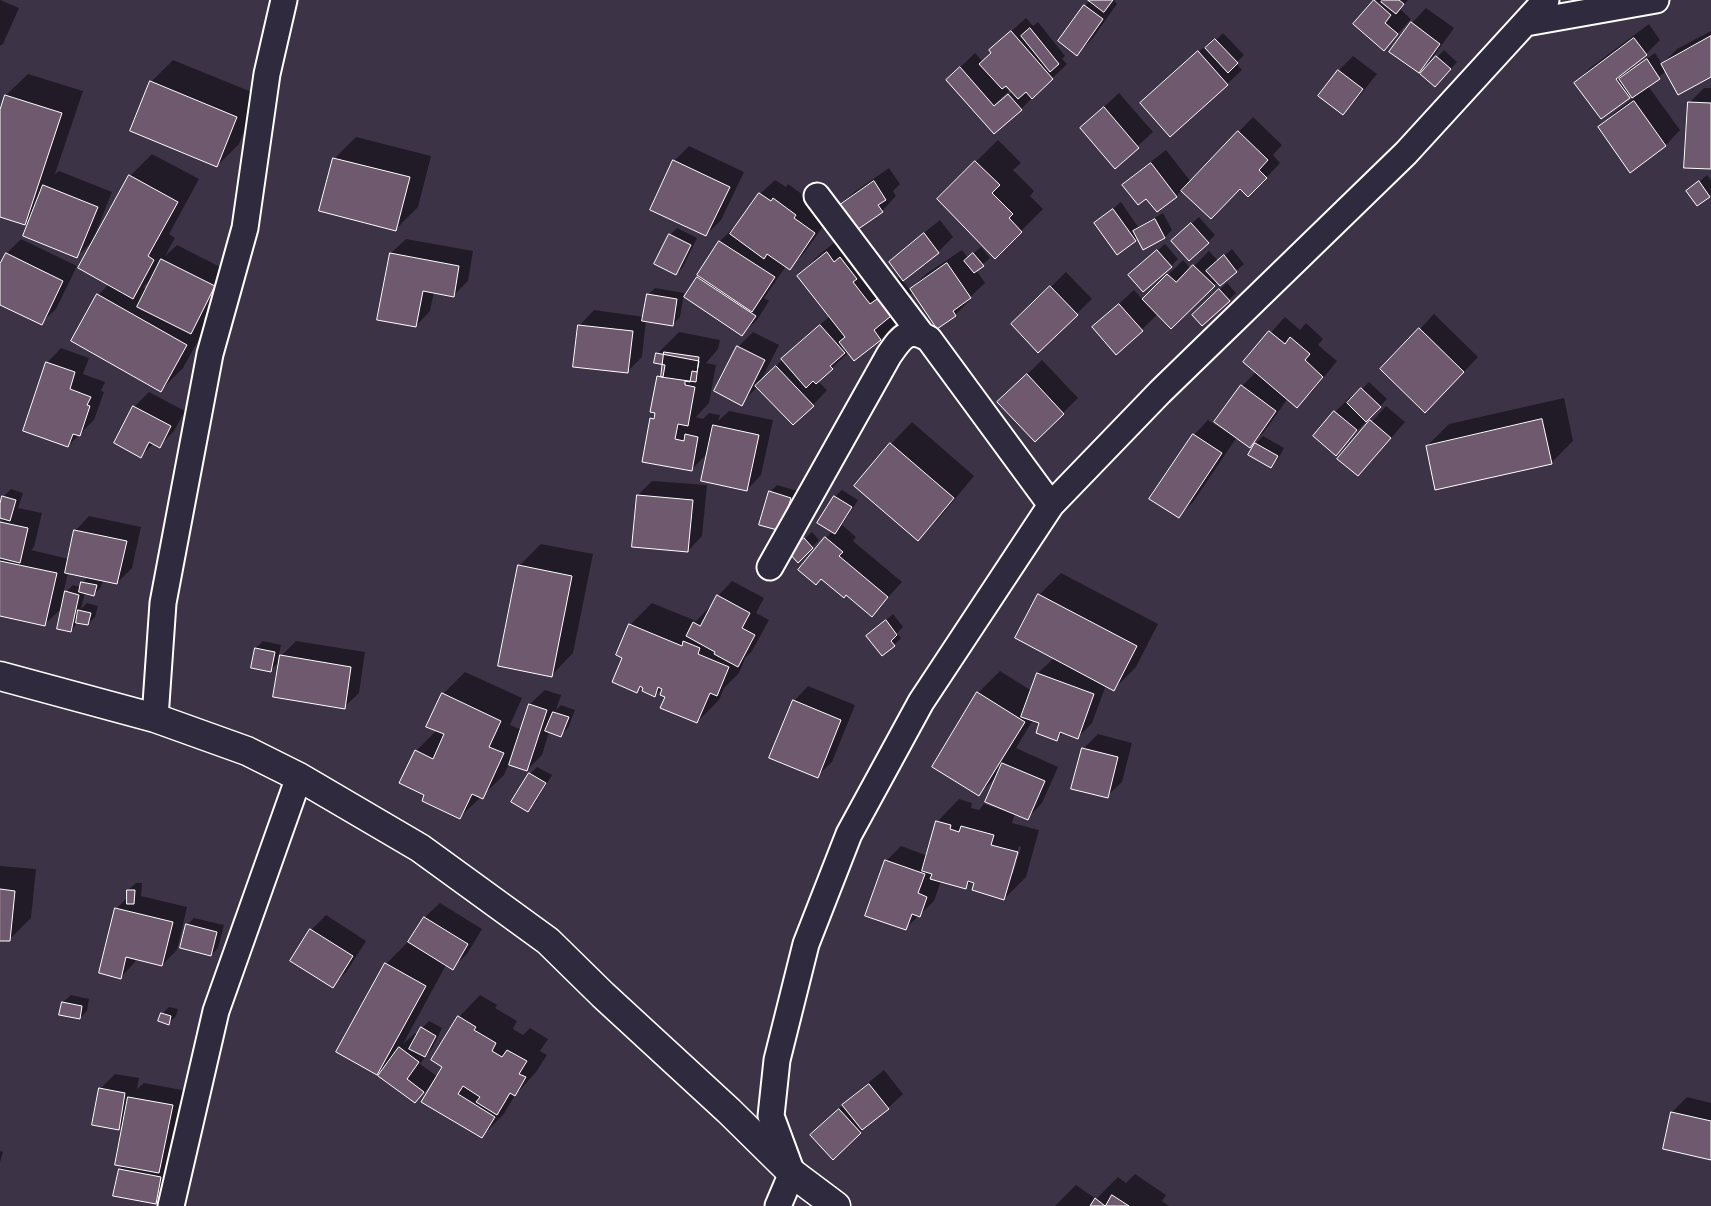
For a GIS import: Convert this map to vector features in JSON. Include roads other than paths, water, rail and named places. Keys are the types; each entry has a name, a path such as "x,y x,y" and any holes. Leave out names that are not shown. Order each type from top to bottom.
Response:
{"street":[{"path":"155,718 163,603 210,354 244,228 267,74 284,0"},
{"path":"778,1206 792,1173 771,1116 777,1060 806,944 849,834 920,702 1051,505 1160,392 1406,153 1546,0"},
{"path":"1526,23 1656,0"},
{"path":"817,196 921,334 929,340 1051,505"},
{"path":"770,567 889,355 906,336 914,333 921,334"},
{"path":"0,676 155,718 247,751 299,777 420,848 548,941 792,1173 836,1206"},
{"path":"171,1206 216,1011 299,777"}]}
